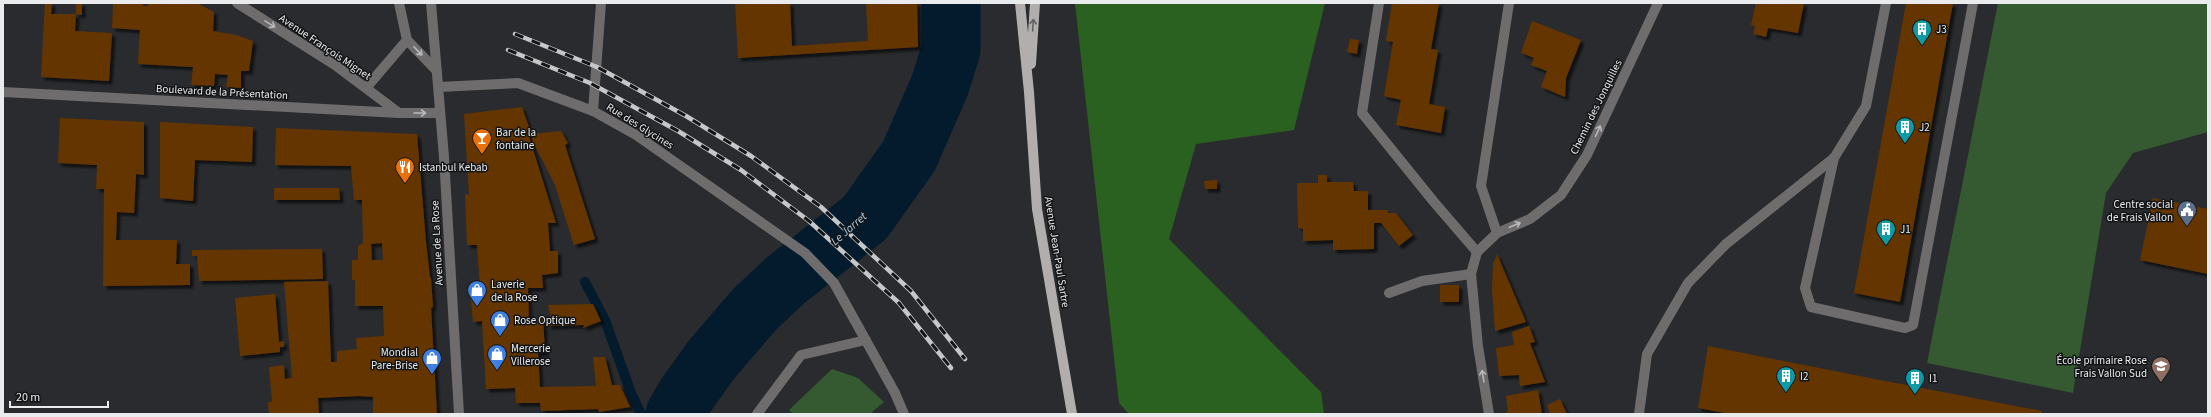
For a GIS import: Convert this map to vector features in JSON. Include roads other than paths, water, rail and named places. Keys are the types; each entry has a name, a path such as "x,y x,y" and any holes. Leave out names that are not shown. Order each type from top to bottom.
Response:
{"main road":[{"name":"Avenue Jean-Paul Sartre","path":"1020,3 1029,92 1037,209 1072,414"},
{"name":"Avenue Jean-Paul Sartre","path":"1029,92 1035,3"}],"street":[{"name":"Avenue François Mignet","path":"237,3 335,65 399,113"},
{"path":"399,3 407,40 437,71"},
{"name":"Avenue de La Rose","path":"431,3 439,87 459,414"},
{"path":"593,111 602,3"},
{"path":"1380,3 1362,113 1434,202 1477,252 1471,274 1478,346 1489,414"},
{"path":"1497,233 1481,186 1509,3"},
{"name":"Chemin des Jonquilles","path":"1477,252 1497,233 1530,219 1561,195 1587,155 1658,3"},
{"path":"1886,3 1866,106 1834,158 1805,288 1811,307 1905,328 1913,325 1973,3"},
{"path":"366,88 407,40"},
{"name":"Rue des Glycines","path":"439,87 518,83 593,111 636,135 805,253 834,283 895,393 904,414"},
{"name":"Boulevard de la Présentation","path":"3,92 399,113 440,113"},
{"path":"1639,414 1647,354 1688,283 1726,244 1834,158"},
{"path":"1389,293 1422,280 1471,274"},
{"path":"757,414 801,355 866,340"}],"waterway":[{"name":"Le Jarret","path":"675,414 686,395 712,359 754,310 786,280 865,218 909,156 940,85 951,50 951,3"},
{"path":"585,282 605,320 631,393 641,414"}],"railway":[{"path":"515,34 597,67 686,116 751,156 821,207 911,291 965,359"},
{"path":"508,50 590,83 678,131 741,170 809,221 899,303 951,368"}],"place":[{"name":"J3","path":"1922,46"},
{"name":"J2","path":"1905,144"},
{"name":"Bar de la fontaine","path":"482,155"},
{"name":"Istanbul Kebab","path":"405,184"},
{"name":"Centre social de Frais Vallon","path":"2187,227"},
{"name":"J1","path":"1886,246"},
{"name":"Laverie de la Rose","path":"477,307"},
{"name":"Rose Optique","path":"500,337"},
{"name":"Mercerie Villerose","path":"497,371"},
{"name":"Mondial Pare-Brise","path":"432,375"},
{"name":"École primaire Rose Frais Vallon Sud","path":"2161,383"},
{"name":"I2","path":"1786,393"},
{"name":"I1","path":"1915,395"}]}
